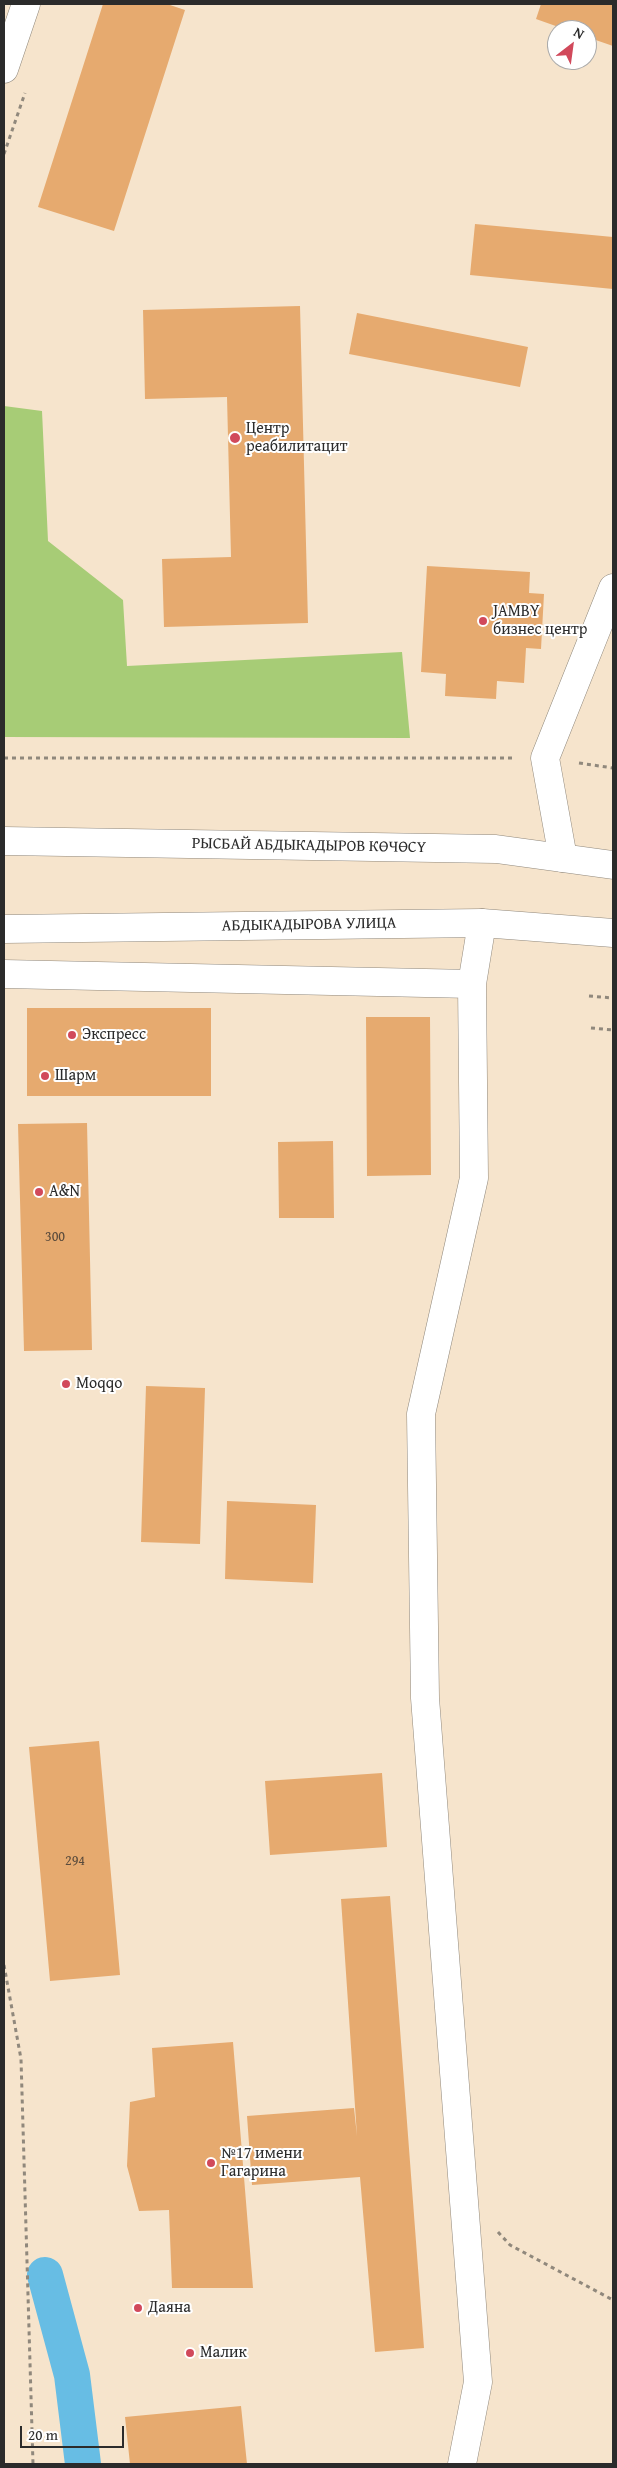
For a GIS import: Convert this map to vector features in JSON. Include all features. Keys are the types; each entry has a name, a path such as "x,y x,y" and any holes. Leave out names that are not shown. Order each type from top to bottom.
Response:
{"main road":[{"path":"4,69 26,4"},
{"path":"563,858 544,758 613,588"},
{"name":"РЫСБАЙ АБДЫКАДЫРОВ КӨЧӨСҮ","path":"4,841 496,849 613,865"},
{"path":"462,2464 478,2382 425,1698 421,1414 474,1178 472,984 482,924"},
{"name":"АБДЫКАДЫРОВА УЛИЦА","path":"4,929 482,924 613,933"},
{"path":"4,974 472,984"}],"path":[{"path":"4,758 544,758 613,768"},
{"path":"589,996 613,998"},
{"path":"591,1028 613,1030"},
{"path":"4,1965 21,2059 33,2464"},
{"path":"497,2230 510,2244 613,2300"}],"green space":[{"path":"4,406 42,411 48,541 123,600 127,666 402,652 410,738 4,737"}],"building":[{"path":"103,4 167,4 185,10 114,231 38,207"},
{"path":"541,4 613,4 613,46 597,40 597,20 547,20 547,23 536,19"},
{"path":"475,224 613,237 613,289 470,275"},
{"path":"300,306 308,623 164,627 162,559 231,557 227,397 145,399 143,310"},
{"path":"357,313 528,347 520,387 349,354"},
{"name":"JAMBY бизнес центр","path":"427,566 530,572 529,593 544,594 541,649 526,648 524,683 497,681 496,699 445,696 446,674 421,672"},
{"path":"27,1008 211,1008 211,1096 27,1096"},
{"path":"366,1017 430,1017 431,1175 367,1176"},
{"path":"87,1123 92,1350 24,1351 18,1124"},
{"path":"333,1141 334,1218 279,1218 278,1142"},
{"path":"146,1386 205,1388 200,1544 141,1542"},
{"path":"227,1501 316,1505 313,1583 225,1579"},
{"path":"99,1741 120,1975 50,1981 29,1747"},
{"path":"382,1773 387,1847 270,1855 265,1781"},
{"path":"390,1896 424,2348 375,2352 360,2177 252,2185 247,2116 354,2108 357,2136 341,1899"},
{"path":"233,2042 253,2288 172,2288 169,2210 139,2211 127,2166 130,2102 155,2097 152,2048"},
{"path":"241,2406 247,2464 130,2464 125,2417"}],"waterway":[{"path":"45,2275 72,2375 83,2464"}],"place":[{"name":"Центр реабилитацит","path":"235,438"},
{"name":"JAMBY бизнес центр","path":"483,621"},
{"name":"Экспресс","path":"72,1035"},
{"name":"Шарм","path":"45,1076"},
{"name":"A&N","path":"39,1192"},
{"name":"Moqqo","path":"66,1384"},
{"name":"№17 имени Гагарина","path":"211,2163"},
{"name":"Даяна","path":"138,2308"},
{"name":"Малик","path":"190,2353"}]}
